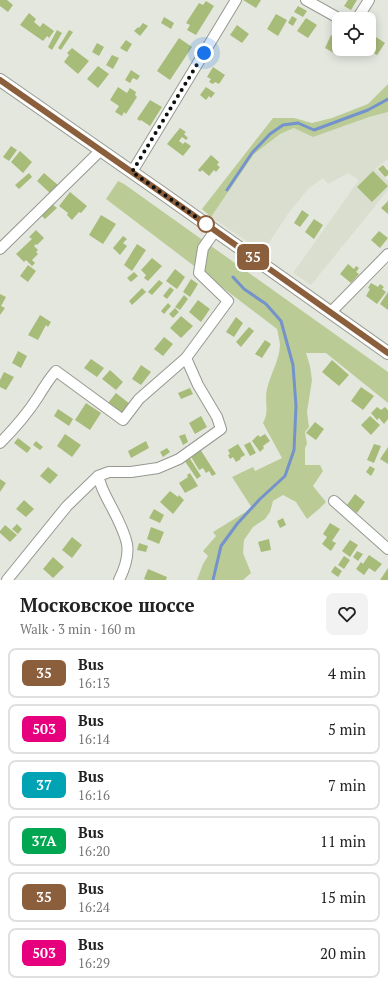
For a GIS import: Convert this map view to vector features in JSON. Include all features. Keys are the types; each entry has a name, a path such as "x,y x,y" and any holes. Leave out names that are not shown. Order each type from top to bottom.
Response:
{"main road":[{"path":"0,80 388,353"}],"street":[{"path":"132,172 236,0"},
{"path":"306,0 332,15"},
{"path":"361,12 369,0"},
{"path":"0,249 101,150"},
{"path":"0,443 14,429 56,370 123,420 139,399 186,358 228,301 199,273 203,248 215,230"},
{"path":"331,312 388,254"},
{"path":"7,580 67,506 98,476 109,472 131,472 158,468 179,459 221,429 186,358"},
{"path":"98,476 102,489 121,526 127,546 126,561 119,580"},
{"path":"334,501 388,549"}],"shaded area":[{"path":"388,112 388,159 375,169 388,181 388,190 311,285 293,273 359,180 348,173 328,184 323,178 308,189 287,215 263,252 211,217 254,154 280,134 294,128 369,117"}],"green space":[{"path":"388,84 388,112 369,117 313,137 294,128 280,134 254,154 211,217 202,209 273,118 294,118 312,123 332,118 368,104"},
{"path":"118,181 388,372 388,403 326,353 306,353 312,380 307,412 309,427 305,432 307,444 305,448 305,465 320,465 323,471 313,486 326,502 307,519 296,502 283,495 273,501 270,512 265,519 253,527 244,540 243,553 251,573 243,580 197,580 203,564 208,556 203,551 216,536 213,532 252,508 232,477 253,467 255,471 282,458 263,423 267,410 267,389 280,350 277,329 106,199"}],"building":[{"path":"0,0 7,0 13,5 8,12 0,6"},
{"path":"243,0 261,0 256,8"},
{"path":"348,0 357,0 351,10 344,6"},
{"path":"206,1 214,6 196,35 187,30 190,25 186,23 199,3 203,5"},
{"path":"298,6 307,11 303,17 294,12"},
{"path":"29,13 36,19 34,22 40,27 43,23 54,31 49,38 47,36 43,41 20,25"},
{"path":"276,14 287,20 278,36 267,29"},
{"path":"292,16 297,19 293,26 288,23"},
{"path":"164,17 174,23 171,29 161,23"},
{"path":"306,18 317,25 308,38 297,31"},
{"path":"143,23 148,26 140,36 134,31"},
{"path":"237,25 249,34 242,43 230,35"},
{"path":"57,30 62,33 52,50 48,47"},
{"path":"69,30 73,32 61,50 58,48"},
{"path":"331,35 332,52 325,48"},
{"path":"376,37 385,43 376,54"},
{"path":"179,38 192,47 170,80 157,71"},
{"path":"126,40 132,44 127,52 120,48"},
{"path":"97,43 104,47 99,56 92,52"},
{"path":"72,48 89,61 78,74 64,62 69,55 67,53"},
{"path":"112,55 119,58 113,69 106,65"},
{"path":"98,66 109,74 98,88 87,79"},
{"path":"213,67 225,75 219,84 209,82 211,79 207,77"},
{"path":"131,70 140,76 137,80 133,78 130,83 125,80"},
{"path":"118,87 127,93 130,88 136,92 135,95 137,97 126,114 124,112 122,116 115,112 119,106 110,100"},
{"path":"206,87 215,93 211,98 209,96 206,100 200,95"},
{"path":"150,100 162,107 150,126 137,119"},
{"path":"180,128 186,132 184,134 188,138 186,140 182,137 179,141 183,144 185,142 191,146 183,156 167,144"},
{"path":"11,146 17,150 9,161 3,157"},
{"path":"20,151 32,162 23,173 11,162"},
{"path":"211,155 219,162 217,165 220,167 216,172 214,170 209,176 202,170 200,172 198,170"},
{"path":"383,165 388,171 388,175 385,177 378,169"},
{"path":"373,171 388,186 372,202 357,187"},
{"path":"29,173 32,177 19,189 15,185"},
{"path":"44,173 59,186 51,194 37,181"},
{"path":"70,192 87,206 72,220 67,215 68,213 59,206"},
{"path":"388,201 388,214 381,208"},
{"path":"52,204 57,208 45,219 40,214"},
{"path":"302,210 309,215 300,227 294,223"},
{"path":"101,215 116,224 103,244 89,235"},
{"path":"314,219 323,225 314,239 305,232"},
{"path":"36,230 44,238 34,246 38,250 36,252 38,254 32,260 35,263 32,266 26,260 24,262 16,254 32,239 29,237"},
{"path":"379,231 388,238 380,248 371,240"},
{"path":"123,236 127,239 123,243 127,246 120,255 113,248"},
{"path":"137,244 146,250 132,271 124,265"},
{"path":"152,258 162,266 148,281 144,278 146,275 141,270"},
{"path":"348,264 354,269 356,266 359,268 356,272 359,274 351,283 340,274"},
{"path":"28,265 36,271 28,282 20,276"},
{"path":"175,269 185,277 177,289 166,281"},
{"path":"134,272 138,276 131,282 127,278"},
{"path":"191,279 198,284 190,297 183,292"},
{"path":"159,280 163,283 152,295 148,292"},
{"path":"371,283 378,287 380,284 384,287 382,289 386,292 377,304 366,296 370,289 368,288"},
{"path":"170,287 174,290 167,299 163,296"},
{"path":"142,288 146,292 132,305 129,301"},
{"path":"388,292 388,310 380,304"},
{"path":"0,294 6,297 1,306 5,308 0,315"},
{"path":"184,295 188,299 180,310 175,307"},
{"path":"198,300 210,309 201,322 189,312"},
{"path":"168,303 171,306 164,314 161,311"},
{"path":"175,308 179,312 173,318 169,314"},
{"path":"40,315 51,322 48,327 46,325 38,340 28,335"},
{"path":"181,316 193,326 181,338 170,328"},
{"path":"236,317 243,323 234,337 226,332"},
{"path":"249,327 254,331 241,347 236,342"},
{"path":"164,337 173,344 163,356 154,349"},
{"path":"265,340 271,344 262,358 255,354"},
{"path":"18,351 27,356 21,368 12,363"},
{"path":"91,359 104,368 97,377 84,368"},
{"path":"332,360 349,375 339,386 322,372"},
{"path":"141,365 151,372 141,385 132,379"},
{"path":"110,370 123,382 116,390 102,379"},
{"path":"4,372 14,377 6,390 0,387 0,380"},
{"path":"361,387 374,396 363,410 351,401"},
{"path":"190,388 193,394 181,399 178,393"},
{"path":"116,393 130,404 122,414 108,403"},
{"path":"86,403 101,413 90,430 75,420"},
{"path":"377,407 381,410 385,407 388,410 388,419 384,424 379,418 377,420 371,413"},
{"path":"58,409 73,419 69,426 54,416"},
{"path":"201,416 207,427 195,434 189,423"},
{"path":"370,416 380,425 371,435 361,425"},
{"path":"315,422 324,429 316,440 306,433"},
{"path":"65,434 81,445 72,457 57,446"},
{"path":"185,434 188,442 183,445 179,436"},
{"path":"265,434 270,441 263,446 264,448 260,452 252,441 258,435 260,437"},
{"path":"18,438 31,448 27,453 14,443"},
{"path":"36,441 43,447 40,450 33,445"},
{"path":"146,441 149,448 131,458 128,451"},
{"path":"250,442 256,453 250,456 244,445"},
{"path":"238,444 245,455 236,462 233,457 230,459 228,450"},
{"path":"374,444 381,446 374,463 367,460"},
{"path":"388,447 388,464 380,459"},
{"path":"167,448 170,452 163,457 160,452"},
{"path":"200,449 216,474 212,476 209,471 206,473 203,468 199,470 190,455"},
{"path":"189,457 201,476 197,479 184,460"},
{"path":"370,466 375,469 371,476 366,472"},
{"path":"48,467 58,475 50,484 40,476"},
{"path":"190,473 198,486 185,493 179,483 188,477 187,475"},
{"path":"0,479 6,483 0,492"},
{"path":"170,491 178,497 179,495 184,500 173,514 160,502"},
{"path":"355,494 365,502 357,513 347,505"},
{"path":"24,500 34,509 26,517 16,509"},
{"path":"154,509 164,515 160,523 149,518"},
{"path":"283,518 286,525 280,528 277,521"},
{"path":"330,523 340,529 332,541 336,543 331,551 322,544 327,537 323,534"},
{"path":"17,524 22,529 18,534 12,529"},
{"path":"5,525 17,535 10,542 0,533"},
{"path":"151,527 164,532 159,544 147,539"},
{"path":"72,537 82,545 72,558 62,550"},
{"path":"269,539 271,550 261,552 258,542"},
{"path":"350,540 358,545 350,557 342,551"},
{"path":"139,543 148,546 146,552 137,550"},
{"path":"357,551 363,554 358,561 353,557"},
{"path":"369,555 382,564 375,572 369,568 364,575 356,569 361,562 363,564"},
{"path":"344,556 350,560 344,569 338,565"},
{"path":"53,557 64,567 53,578 43,569"},
{"path":"335,566 342,571 338,577 331,572"},
{"path":"388,568 388,580 380,580"},
{"path":"148,569 167,577 166,580 144,579"}],"waterway":[{"path":"227,190 252,153 270,134 283,125 298,123 314,130 368,110 388,99"},
{"path":"213,580 221,546 237,524 260,499 285,476 294,450 296,406 293,365 281,321 266,304 244,289 233,277"}],"bus line":[{"name":"35","path":"0,80 388,353"}],"route":[{"path":"204,53 132,172 206,224"}]}
